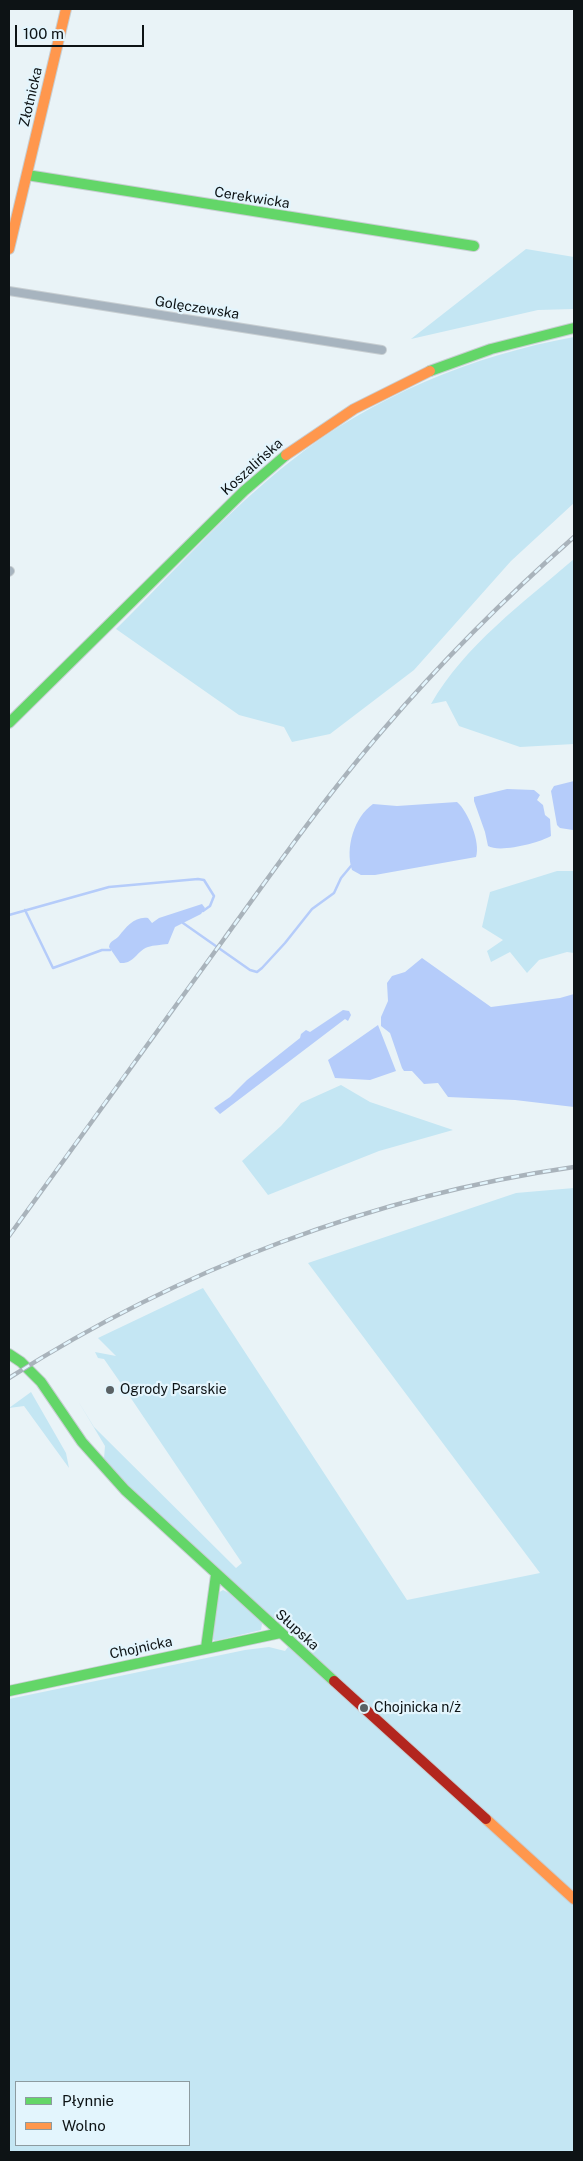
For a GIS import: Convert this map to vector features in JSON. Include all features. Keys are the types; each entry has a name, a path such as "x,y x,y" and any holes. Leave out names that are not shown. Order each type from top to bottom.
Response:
{"street":[{"name":"Złotnicka","path":"9,249 66,9"},
{"name":"Cerekwicka","path":"26,175 474,246"},
{"name":"Golęczewska","path":"9,291 382,350"},
{"name":"Koszalińska","path":"9,723 244,491 280,459 314,433 384,394 455,361 506,345 574,328"},
{"name":"Słupska","path":"9,1354 38,1379 98,1462 147,1511 574,1899"},
{"path":"206,1648 216,1575"},
{"name":"Chojnicka","path":"9,1691 280,1633"}],"shaded area":[{"path":"526,249 574,257 574,309 538,310 411,339"},
{"path":"574,337 574,503 511,561 414,670 330,734 292,742 284,727 239,715 116,629 245,500 291,461 322,438 389,398 462,367 536,345"},
{"path":"574,559 574,744 520,747 459,726 446,701 431,704 460,663 478,644 515,608"},
{"path":"557,871 574,871 574,953 567,952 539,960 527,973 510,952 491,962 487,951 503,940 482,927 490,892"},
{"path":"341,1085 370,1102 453,1130 379,1151 268,1195 242,1161 281,1126 301,1103"},
{"path":"574,1188 574,2152 9,2152 9,1699 245,1650 269,1647 285,1651 299,1632 290,1622 276,1623 127,1488 105,1462 105,1446 78,1401 94,1427 236,1568 242,1563 104,1359 98,1358 95,1352 116,1356 98,1338 203,1288 407,1600 540,1573 308,1263 516,1193"},
{"path":"31,1392 66,1453 69,1468 24,1406 9,1408"},
{"path":"223,1590 260,1620 262,1624 261,1630 215,1641 213,1639 218,1593"}],"water":[{"path":"574,781 574,830 560,828 557,825 551,791 554,786"},
{"path":"507,789 534,790 540,795 537,800 543,805 545,815 550,819 551,836 510,848 488,846 474,797"},
{"path":"457,802 465,812 475,836 477,844 476,857 375,875 361,875 352,870 350,852 353,834 361,817 373,804 397,806"},
{"path":"202,904 205,908 201,914 175,927 168,944 148,947 125,963 120,963 109,947 135,920 148,918 152,923 159,918"},
{"path":"422,958 491,1007 560,998 574,994 574,1107 515,1100 448,1097 438,1083 424,1084 412,1071 404,1071 390,1033 381,1026 381,1017 388,1001 387,983 392,976 405,972"},
{"path":"343,1010 349,1011 351,1015 348,1021 345,1019 220,1114 214,1108 230,1097 247,1080 300,1038 301,1034 306,1030 310,1032"},
{"path":"378,1025 396,1071 370,1080 335,1078 328,1060"}],"waterway":[{"path":"183,923 250,970 257,972 285,943 312,909 334,893 341,878 351,866"},
{"path":"9,915 109,887 198,879 204,880 214,896 210,906 203,911"},
{"path":"25,910 53,968 102,950 110,950"}],"railway":[{"path":"9,1236 282,859 362,755 451,654 499,606 574,537"},
{"path":"9,1378 74,1339 141,1303 210,1271 280,1242 352,1218 425,1197 499,1180 574,1167"}],"traffic: fast":[{"path":"27,175 474,246"},
{"path":"430,371 491,349 574,328"},
{"path":"9,723 244,491 286,455"},
{"path":"9,1354 21,1362 41,1382 82,1442 125,1490 334,1681"},
{"path":"206,1648 216,1575"},
{"path":"9,1691 280,1633"}],"traffic: slow":[{"path":"9,249 66,9"},
{"path":"286,455 354,409 430,371"},
{"path":"486,1819 574,1899"}],"traffic: jam":[{"path":"334,1681 486,1819"}],"place":[{"name":"Ogrody Psarskie","path":"110,1390"},
{"name":"Chojnicka n/ż","path":"364,1708"}]}
